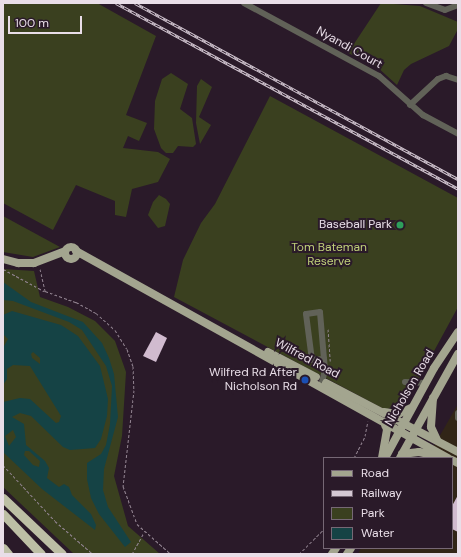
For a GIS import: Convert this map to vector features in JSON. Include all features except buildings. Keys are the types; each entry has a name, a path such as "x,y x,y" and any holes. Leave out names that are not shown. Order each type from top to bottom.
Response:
{"highway":[{"path":"3,498 62,554"},
{"path":"3,514 41,554"},
{"path":"3,548 8,554"}],"main road":[{"path":"3,259 26,264 61,255 70,259 80,256"},
{"name":"Wilfred Road","path":"80,256 322,384 415,429 458,452"},
{"name":"Nicholson Road","path":"385,457 426,383 458,332"},
{"name":"Nicholson Road","path":"401,456 432,398 458,354"},
{"name":"Wilfred Road","path":"322,384 385,425 411,437 446,457"},
{"path":"432,398 431,427 437,440"},
{"path":"380,412 398,414 413,406"},
{"path":"384,457 387,429 385,425"},
{"path":"401,456 419,452 443,457"}],"street":[{"name":"Nyandi Court","path":"244,3 379,76 410,105 458,134"},
{"path":"426,3 446,10 458,5"},
{"path":"410,105 438,79 446,76 458,80"},
{"path":"322,384 326,361 320,312 306,314 312,360 326,361"},
{"path":"405,382 426,383"},
{"path":"458,413 458,418"}],"path":[{"path":"61,255 70,262 80,256"},
{"path":"39,264 45,291"},
{"path":"3,269 45,291 76,302 96,313 118,334 130,356 134,375 133,405 123,481 132,515 144,532 171,554"},
{"path":"326,361 330,360 328,329"},
{"path":"354,457 365,436 369,419"},
{"path":"3,465 55,521 93,554"},
{"path":"299,554 323,530"},
{"path":"132,554 144,532"}],"shaded area":[{"path":"458,404 458,554 358,554 360,549 453,549 453,457 428,457"}],"green space":[{"path":"3,3 97,3 156,36 126,115 147,123 139,141 128,136 123,148 158,152 170,159 158,182 132,189 126,217 115,215 115,201 76,185 53,230 3,203"},
{"path":"381,3 420,6 458,22 458,29 449,46 411,64 404,70 397,85 376,66 348,53"},
{"path":"171,73 188,84 180,109 192,118 196,144 193,147 178,146 173,153 166,153 161,148 154,129 155,101 162,79"},
{"path":"201,79 212,87 199,117 211,125 200,144 196,123 197,86"},
{"name":"Tom Bateman Reserve","path":"270,96 458,198 458,307 409,397 386,410 174,297 183,260 201,223 215,204"},
{"path":"159,195 166,199 170,204 165,226 158,228 148,215 153,202"},
{"path":"3,216 60,247 33,257 3,252"},
{"path":"3,269 34,271 40,297 68,307 95,321 115,341 126,372 122,436 114,476 128,526 160,554 74,554 3,487"}],"water":[{"path":"3,282 31,302 83,322 102,343 109,358 114,374 118,417 104,469 103,490 108,507 131,542 125,547 99,514 91,498 87,479 87,463 101,454 106,445 110,424 112,386 106,366 82,330 69,322 13,301 3,300"},
{"path":"12,311 61,325 78,336 100,366 108,399 107,416 101,439 95,448 70,450 63,447 31,416 20,413 12,417 24,424 26,445 45,461 49,468 47,478 59,487 64,484 69,487 72,495 91,514 96,525 95,530 42,489 3,452 3,402 20,398 30,399 56,423 59,422 61,416 30,366 13,365 7,369 7,379 3,385 3,348 8,339 3,334 3,315","holes":["33,352 40,358 40,364 32,358 31,354","13,430 16,437 9,446 5,436","25,451 29,451 40,461 39,467 33,465 24,455"]}],"railway":[{"path":"116,3 458,189"},
{"path":"135,3 458,179"}],"place":[{"name":"Baseball Park","path":"400,225"},
{"name":"Wilfred Rd After Nicholson Rd","path":"305,380"}]}
